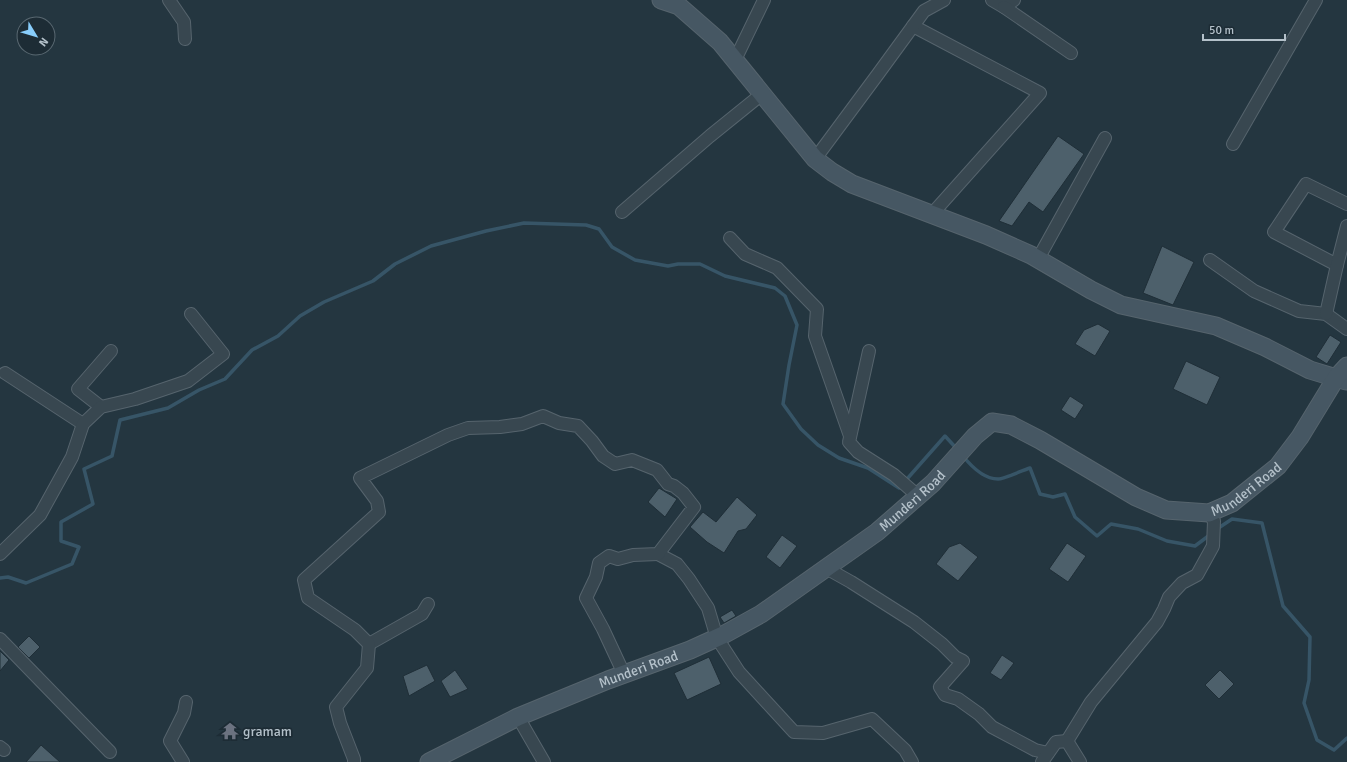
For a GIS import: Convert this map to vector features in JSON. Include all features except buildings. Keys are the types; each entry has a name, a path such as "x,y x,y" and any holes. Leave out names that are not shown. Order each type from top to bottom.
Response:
{"main road":[{"path":"661,0 679,6 720,42 815,159 832,172 852,184 986,234 1038,259 1091,290 1121,304 1216,326 1310,370 1343,375"},
{"name":"Munderi Road","path":"429,762 518,717 624,674 690,650 717,638 761,614 877,532 914,492 933,483 975,436 992,422 1011,425 1040,440 1136,498 1166,510 1209,513 1232,503 1278,466 1300,438 1343,375"}],"street":[{"path":"169,0 184,22 185,39"},
{"path":"735,60 764,0"},
{"path":"815,159 924,11 944,0"},
{"path":"992,0 1009,3 1071,53"},
{"path":"1233,144 1316,0"},
{"path":"913,26 1040,93 932,214"},
{"path":"622,212 710,136 762,94"},
{"path":"1038,259 1105,138"},
{"path":"1337,264 1274,232 1306,184 1347,204"},
{"path":"1326,314 1347,226"},
{"path":"730,238 745,254 777,268 817,309 816,336 850,436"},
{"path":"1210,260 1254,291 1298,311 1326,314 1347,329"},
{"path":"0,554 40,515 72,457 83,424 101,407 135,399 188,381 223,354 191,314"},
{"path":"101,407 78,389 111,351"},
{"path":"869,351 849,442 858,452 898,478 914,492"},
{"path":"5,373 83,424"},
{"path":"354,762 336,707 367,668 369,644 356,630 308,598 304,580 379,512 377,501 360,478 448,435 468,428 500,427 522,424 543,416 560,423 578,426 603,456 615,464 632,460 657,470 668,484 674,486 683,493 694,507 658,554"},
{"path":"1067,741 1091,702 1157,622 1169,597 1182,583 1197,575 1214,546 1214,521 1209,513"},
{"path":"624,674 603,629 586,598 596,577 599,563 609,556 618,559 633,555 658,554 677,564 689,579 708,608 717,638 739,672 794,732 823,734 872,719 905,750 912,762"},
{"path":"826,568 914,622 956,657 963,661 940,687 945,695 958,699 979,714 992,727 1035,750 1045,758 1056,742 1067,741"},
{"path":"369,644 422,614 428,604"},
{"path":"0,639 110,752"},
{"path":"183,762 170,741 184,713 186,702"},
{"path":"518,717 544,762"},
{"path":"1067,741 1080,762"}],"waterway":[{"path":"0,578 8,577 26,583 72,564 79,547 61,541 61,522 93,504 84,469 112,456 120,420 168,408 199,390 225,379 252,350 278,336 300,316 324,302 373,281 395,264 431,246 486,231 524,223 586,225 599,229 612,247 635,260 668,266 678,264 700,264 725,276 775,288 785,296 797,325 783,404 801,429 818,445 839,458 868,468 899,488 945,436 957,449"},
{"path":"963,456 982,474 987,477 998,479 1030,468 1040,494 1053,497 1065,494 1075,517 1097,536 1111,524 1138,529 1167,541 1195,546 1211,534"},
{"path":"1217,529 1232,519 1262,523 1283,606 1310,637 1309,680 1304,703 1317,740 1334,750 1347,738"}],"place":[{"name":"gramam","path":"230,731"}]}
